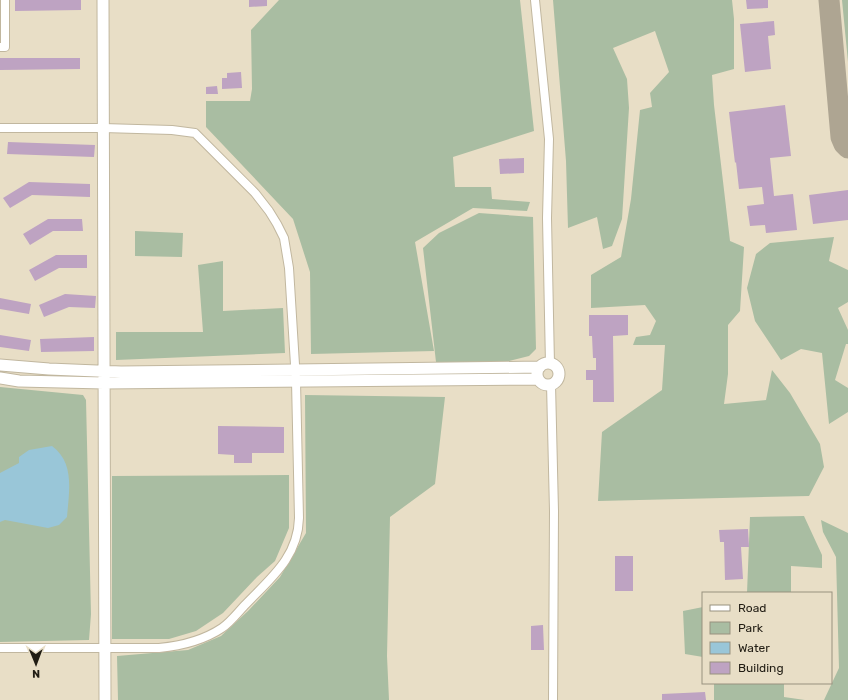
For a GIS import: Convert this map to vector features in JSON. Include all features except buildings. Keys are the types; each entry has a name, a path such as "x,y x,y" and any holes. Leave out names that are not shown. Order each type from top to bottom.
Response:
{"street":[{"path":"0,47 5,47 5,0"},
{"path":"103,0 105,700"},
{"path":"535,0 548,139 545,365 537,373 538,379"},
{"path":"0,128 103,128 172,130 195,133 255,193 278,224 284,238 287,252 296,375 299,530 282,568 222,628 202,638 176,646 159,648 0,648"},
{"path":"0,365 104,377"},
{"path":"0,378 19,381 104,377 296,375 538,379 544,384 551,384 557,380 559,373 556,367 545,365 296,375"},
{"path":"551,384 554,511 553,700"}],"green space":[{"path":"279,0 520,0 534,131 453,157 455,187 491,187 492,199 530,202 527,211 473,208 415,242 434,351 311,354 310,272 293,219 206,127 206,101 250,101 252,89 251,30"},
{"path":"553,0 732,0 734,19 734,69 712,75 714,105 730,241 744,247 740,311 728,325 728,374 724,404 766,400 772,370 790,393 820,444 824,467 809,496 598,501 602,432 662,390 665,345 633,345 636,337 650,335 656,321 645,305 591,308 591,275 621,257 631,199 640,110 652,107 650,93 669,72 655,31 613,48 627,79 629,108 622,219 612,246 603,249 597,217 568,228 566,161"},
{"path":"842,0 848,0 848,62"},
{"path":"479,213 533,217 536,349 529,356 505,362 436,362 423,248 439,233"},
{"path":"135,231 183,233 182,257 135,256"},
{"path":"834,237 829,261 848,270 848,302 838,308 848,330 848,344 846,344 835,380 848,388 848,412 829,424 822,353 801,349 781,360 755,321 747,288 756,254 770,243"},
{"path":"223,261 223,311 283,308 285,353 116,360 116,332 203,332 198,265"},
{"path":"0,387 83,395 86,400 91,614 89,640 0,642"},
{"path":"305,395 445,397 435,484 390,517 387,656 389,700 118,700 117,656 188,650 221,636 248,611 280,577 306,533"},
{"path":"289,475 289,528 275,561 257,577 223,613 196,631 169,639 112,639 112,476"},
{"path":"804,516 822,555 822,568 791,566 791,592 747,592 750,517"},
{"path":"821,520 848,533 848,700 824,700 839,668 836,557 823,532"},
{"path":"702,607 702,657 685,654 683,611"},
{"path":"714,684 784,684 784,697 805,700 714,700"}],"water":[{"path":"52,446 64,461 69,478 67,517 59,525 48,528 5,520 0,522 0,473 19,463 19,457 29,450"}],"taxiway":[{"path":"829,0 841,137 844,144 848,148"}]}
